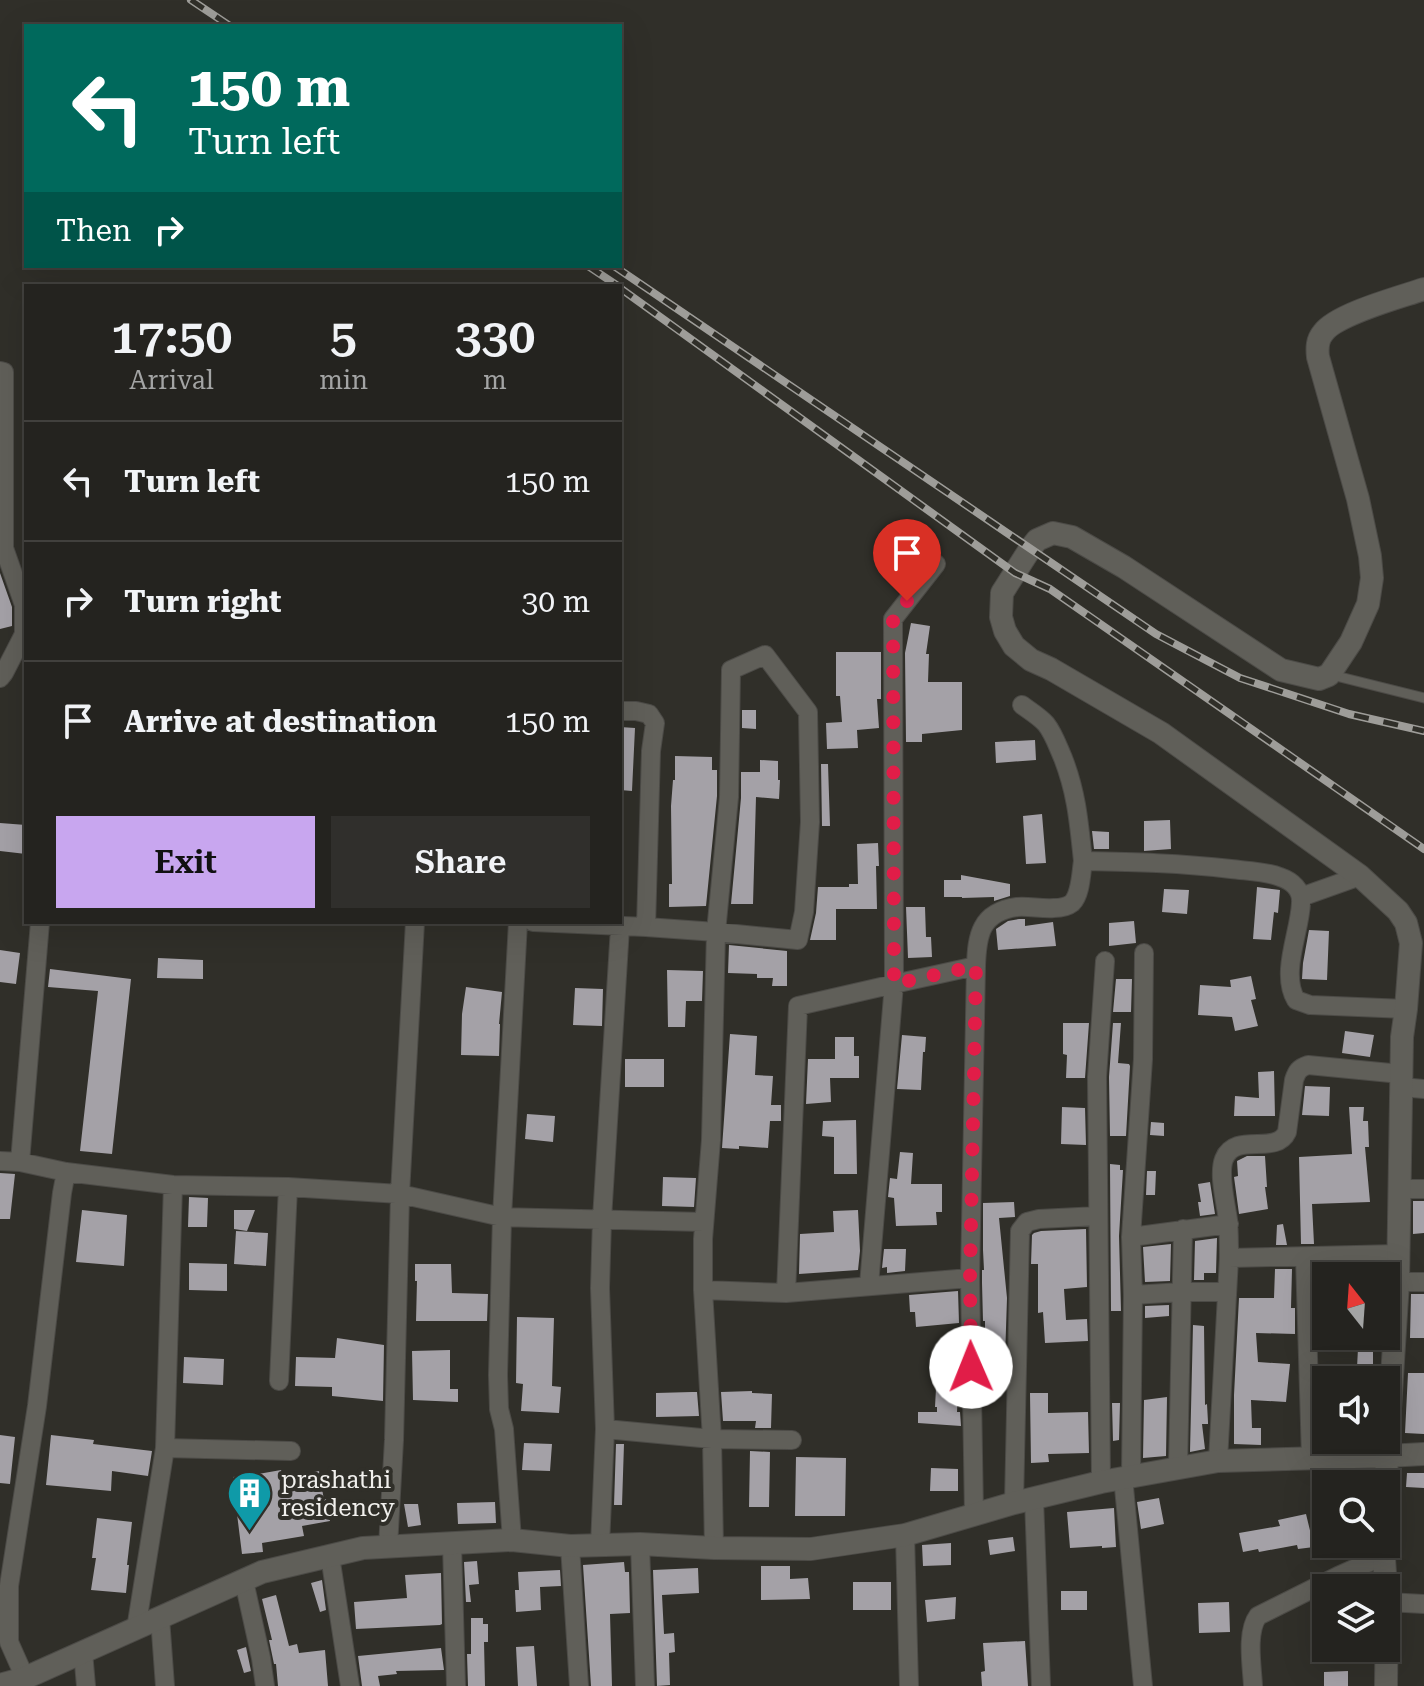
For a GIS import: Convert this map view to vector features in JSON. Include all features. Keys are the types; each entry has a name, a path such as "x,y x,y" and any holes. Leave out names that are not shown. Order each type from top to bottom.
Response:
{"street":[{"path":"1398,1262 1402,1037 1411,943 1406,923 1398,911 1360,876 1161,733 1031,660 1014,646 1001,617 1002,593 1037,540 1053,533 1072,537 1124,567 1281,670 1319,679 1329,675 1351,642 1368,604 1372,578 1358,499 1317,346 1322,334 1332,324 1424,289"},
{"path":"0,371 4,372 6,412 4,548 7,579 24,604"},
{"path":"869,1285 894,984 893,619 936,564"},
{"path":"0,678 24,634"},
{"path":"568,924 646,927 716,932 798,940 804,912 810,822 808,712 765,655 731,670 729,797 716,932 711,1140 704,1222 703,1290 712,1439 714,1548"},
{"path":"974,1514 970,1278 977,937 997,912 1018,907 1062,908 1073,902 1078,892 1083,861 1077,810 1067,769 1045,723 1022,705"},
{"path":"622,711 649,714 655,723 651,751 646,927"},
{"path":"1083,861 1155,862 1281,877 1298,888 1301,897 1292,952 1290,991 1296,1000 1310,1005 1406,1009"},
{"path":"1301,897 1360,876"},
{"path":"20,1162 40,924"},
{"path":"388,1547 400,1194 415,924"},
{"path":"512,1540 499,1397 502,1217 518,924"},
{"path":"600,1546 605,1429 600,1288 602,1219 620,927"},
{"path":"1118,1478 1133,1295 1131,1237 1143,1059 1144,953"},
{"path":"1105,961 1097,1077 1098,1216 1118,1478 1143,1686"},
{"path":"786,1293 798,1006 976,966"},
{"path":"1218,1461 1229,1258 1229,1224 1222,1169 1224,1159 1234,1147 1284,1139 1294,1080 1299,1069 1308,1065 1401,1081 1424,1089"},
{"path":"0,1161 173,1185 288,1187 400,1194 502,1217 704,1222"},
{"path":"25,1678 9,1642 5,1586 37,1406 66,1172"},
{"path":"136,1629 165,1448 173,1185"},
{"path":"279,1381 288,1187"},
{"path":"1399,1189 1424,1189"},
{"path":"1041,1686 1024,1501 1020,1231 1027,1222 1039,1219 1098,1216"},
{"path":"1131,1237 1229,1224"},
{"path":"1178,1468 1183,1229"},
{"path":"1229,1258 1398,1254"},
{"path":"1305,1257 1311,1457"},
{"path":"703,1290 786,1293 970,1278"},
{"path":"1400,1282 1424,1282"},
{"path":"1133,1295 1226,1292"},
{"path":"1386,1470 1394,1350"},
{"path":"605,1429 712,1439 792,1440"},
{"path":"165,1448 291,1451"},
{"path":"0,1685 25,1678 262,1572 363,1548 512,1540 570,1546 640,1544 811,1549 905,1535 974,1514 1118,1478 1218,1461 1424,1454"},
{"path":"905,1535 909,1686"},
{"path":"452,1544 456,1686"},
{"path":"640,1544 645,1686"},
{"path":"570,1546 579,1686"},
{"path":"330,1556 350,1686"},
{"path":"1253,1686 1251,1634 1258,1616 1368,1558"},
{"path":"244,1581 265,1686"},
{"path":"1400,1597 1424,1604"},
{"path":"160,1618 165,1686"},
{"path":"83,1652 86,1686"},
{"path":"1386,1662 1386,1686"}],"lane":[{"path":"1329,675 1424,698"}],"building":[{"path":"0,573 12,607 12,626 0,629"},
{"path":"911,623 930,626 926,654 929,654 928,682 962,682 962,730 922,734 922,742 906,742 905,653"},
{"path":"836,652 881,652 881,699 877,699 879,728 857,730 858,748 827,749 826,723 842,722 840,696 836,696"},
{"path":"742,710 756,710 756,729 742,728"},
{"path":"622,727 635,728 632,791 622,790"},
{"path":"1035,740 1036,760 996,763 995,742"},
{"path":"675,756 712,757 712,770 717,770 706,906 669,907"},
{"path":"760,760 778,761 779,799 756,797 753,904 731,904 741,772 760,772"},
{"path":"821,764 828,764 830,826 822,826"},
{"path":"1042,814 1046,863 1026,864 1023,816"},
{"path":"1170,820 1171,849 1144,851 1144,821"},
{"path":"0,823 24,825 24,854 0,851"},
{"path":"1092,831 1109,832 1109,849 1094,849"},
{"path":"878,843 877,909 836,909 836,940 810,940 818,887 858,884 857,844"},
{"path":"961,875 1010,884 1010,896 994,901 994,897 944,897 944,880 961,880"},
{"path":"1257,887 1280,890 1271,940 1253,939"},
{"path":"1164,889 1189,890 1187,914 1162,912"},
{"path":"906,907 925,907 926,937 931,937 932,957 908,958"},
{"path":"1025,919 1025,926 1053,922 1056,946 998,950 996,929 1008,921"},
{"path":"1134,921 1136,943 1109,946 1109,923"},
{"path":"1309,930 1329,931 1327,980 1302,979"},
{"path":"729,945 787,951 787,986 772,986 773,978 757,978 757,974 728,973"},
{"path":"0,950 20,953 16,984 0,982"},
{"path":"158,958 203,960 203,979 157,978"},
{"path":"50,969 131,979 112,1154 80,1151 98,991 48,987"},
{"path":"667,970 703,971 702,1001 686,1001 685,1027 668,1027"},
{"path":"1251,976 1256,999 1251,1000 1258,1026 1235,1031 1232,1017 1198,1015 1200,985 1231,987 1230,980"},
{"path":"1116,979 1132,979 1131,1012 1113,1012"},
{"path":"466,987 502,992 499,1056 461,1055"},
{"path":"575,988 603,989 602,1026 573,1025"},
{"path":"1063,1023 1089,1023 1085,1078 1066,1078"},
{"path":"1113,1023 1121,1023 1118,1063 1130,1066 1126,1136 1110,1136 1109,1077"},
{"path":"1345,1031 1374,1035 1370,1057 1342,1053"},
{"path":"730,1034 757,1036 755,1075 773,1076 771,1105 781,1105 781,1121 770,1121 768,1148 722,1148"},
{"path":"902,1035 926,1037 921,1090 897,1089"},
{"path":"835,1037 854,1037 854,1056 859,1056 859,1078 830,1078 831,1102 806,1104 808,1059 835,1059"},
{"path":"625,1059 664,1059 664,1087 625,1087"},
{"path":"1274,1071 1275,1116 1234,1116 1235,1096 1259,1098 1258,1072"},
{"path":"1305,1086 1330,1087 1329,1116 1302,1115"},
{"path":"1062,1107 1085,1108 1086,1145 1061,1144"},
{"path":"1349,1107 1364,1107 1363,1121 1368,1121 1369,1147 1365,1147 1370,1202 1312,1204 1314,1244 1301,1244 1299,1157 1352,1154"},
{"path":"527,1114 555,1116 553,1142 525,1139"},
{"path":"856,1120 857,1174 834,1174 834,1137 822,1136 823,1121"},
{"path":"1151,1122 1164,1123 1164,1136 1150,1135"},
{"path":"900,1152 913,1153 911,1184 942,1184 942,1212 936,1212 937,1225 896,1226 894,1198 888,1197 890,1178 897,1179"},
{"path":"1247,1156 1265,1156 1268,1209 1239,1214 1234,1177 1238,1176 1237,1161"},
{"path":"1110,1164 1120,1165 1120,1170 1123,1170 1119,1236 1121,1311 1111,1311"},
{"path":"1147,1171 1156,1171 1155,1195 1146,1195"},
{"path":"0,1173 15,1174 10,1219 0,1219"},
{"path":"663,1177 696,1178 694,1207 662,1206"},
{"path":"1210,1182 1215,1214 1200,1216 1198,1184"},
{"path":"189,1197 208,1198 207,1227 188,1227"},
{"path":"1413,1201 1424,1201 1424,1233 1413,1234"},
{"path":"1014,1202 1015,1217 999,1218 1007,1298 1005,1358 985,1358 983,1203"},
{"path":"82,1210 127,1215 124,1266 76,1262"},
{"path":"234,1210 255,1210 247,1231 234,1229"},
{"path":"858,1210 858,1270 799,1274 800,1234 834,1232 833,1211"},
{"path":"1283,1224 1287,1245 1276,1245 1277,1225"},
{"path":"1086,1229 1087,1287 1064,1289 1066,1320 1087,1319 1088,1341 1045,1343 1043,1312 1038,1313 1038,1264 1031,1264 1032,1235 1041,1231"},
{"path":"236,1231 268,1233 266,1266 234,1264"},
{"path":"1217,1238 1216,1273 1204,1273 1204,1280 1194,1280 1195,1241"},
{"path":"1171,1244 1170,1281 1145,1282 1143,1247"},
{"path":"884,1249 906,1249 905,1271 887,1273 887,1267 882,1268"},
{"path":"189,1263 227,1264 227,1291 189,1290"},
{"path":"415,1264 451,1264 452,1293 488,1294 487,1321 416,1321"},
{"path":"1275,1269 1292,1269 1291,1308 1295,1308 1295,1334 1256,1333 1258,1362 1290,1364 1286,1402 1251,1400 1252,1428 1261,1428 1261,1445 1234,1444 1239,1298 1274,1298"},
{"path":"958,1291 959,1323 916,1327 915,1312 910,1312 909,1295"},
{"path":"1411,1294 1424,1294 1424,1338 1410,1338"},
{"path":"1169,1305 1169,1316 1145,1318 1145,1306"},
{"path":"517,1317 554,1318 552,1386 561,1387 559,1413 521,1411 523,1384 516,1383"},
{"path":"1193,1325 1204,1326 1208,1424 1202,1424 1205,1449 1190,1452"},
{"path":"337,1338 384,1345 383,1401 332,1396 332,1387 295,1386 296,1357 335,1358"},
{"path":"450,1350 450,1389 458,1389 458,1402 413,1400 412,1351"},
{"path":"1358,1350 1373,1350 1373,1366 1357,1366"},
{"path":"184,1357 224,1359 223,1385 183,1383"},
{"path":"937,1370 959,1370 957,1412 960,1412 961,1426 918,1423 918,1412 937,1412"},
{"path":"1408,1373 1424,1373 1424,1434 1405,1433"},
{"path":"697,1392 699,1416 656,1417 656,1393"},
{"path":"721,1392 772,1394 771,1428 755,1428 756,1421 723,1421"},
{"path":"1030,1393 1048,1393 1048,1413 1088,1412 1089,1453 1048,1454 1049,1462 1031,1463"},
{"path":"1167,1397 1166,1456 1143,1458 1144,1400"},
{"path":"1112,1403 1120,1403 1119,1440 1113,1441"},
{"path":"0,1435 15,1437 10,1484 0,1483"},
{"path":"51,1435 152,1451 148,1476 112,1471 111,1491 46,1485"},
{"path":"524,1443 552,1444 550,1471 522,1470"},
{"path":"616,1444 624,1444 622,1505 614,1505"},
{"path":"750,1451 770,1452 769,1507 749,1507"},
{"path":"796,1457 846,1458 845,1516 795,1516"},
{"path":"931,1468 958,1469 958,1491 930,1491"},
{"path":"281,1470 283,1477 319,1471 330,1521 302,1526 304,1536 262,1543 263,1552 242,1554 233,1477"},
{"path":"1407,1473 1424,1473 1424,1488 1406,1487"},
{"path":"1159,1498 1164,1524 1141,1529 1137,1502"},
{"path":"495,1502 496,1523 458,1524 457,1503"},
{"path":"404,1504 418,1504 421,1525 408,1527"},
{"path":"1114,1508 1116,1547 1070,1548 1067,1512"},
{"path":"1306,1514 1312,1547 1298,1549 1297,1545 1243,1552 1239,1533 1280,1526 1278,1520"},
{"path":"97,1518 132,1522 126,1593 91,1590"},
{"path":"1013,1537 1015,1551 990,1555 988,1540"},
{"path":"951,1543 951,1565 923,1566 922,1545"},
{"path":"477,1561 479,1584 469,1585 471,1602 466,1602 464,1562"},
{"path":"624,1562 625,1572 629,1572 630,1613 610,1614 612,1686 591,1686 583,1565"},
{"path":"761,1566 790,1566 790,1579 808,1578 810,1599 761,1600"},
{"path":"698,1568 699,1593 662,1595 664,1634 674,1633 675,1652 669,1653 670,1685 657,1686 653,1570"},
{"path":"560,1570 561,1586 540,1587 541,1610 516,1612 518,1572"},
{"path":"441,1573 442,1624 356,1629 354,1602 407,1598 405,1575"},
{"path":"322,1580 326,1610 320,1612 311,1583"},
{"path":"853,1582 891,1582 891,1610 853,1610"},
{"path":"1061,1591 1087,1591 1087,1610 1061,1610"},
{"path":"276,1595 289,1646 297,1644 299,1653 325,1650 328,1686 278,1686 269,1640 272,1640 262,1599"},
{"path":"956,1597 955,1619 927,1622 925,1600"},
{"path":"1229,1602 1230,1632 1199,1633 1198,1603"},
{"path":"471,1618 483,1618 483,1624 488,1624 488,1642 484,1642 485,1686 468,1686 467,1654 471,1654"},
{"path":"1025,1641 1028,1686 982,1686 981,1672 985,1671 983,1643"},
{"path":"534,1646 537,1686 518,1686 516,1647"},
{"path":"246,1647 251,1671 244,1673 237,1650"},
{"path":"441,1648 444,1670 396,1671 397,1674 378,1676 380,1686 362,1686 358,1656"},
{"path":"1348,1671 1348,1686 1324,1686 1324,1672"}],"railway":[{"path":"191,0 227,24"},
{"path":"591,268 615,284"},
{"path":"617,268 1156,634 1240,678 1349,714 1424,731"},
{"path":"622,289 1015,573 1050,589 1424,849"}],"place":[{"name":"prashathi residency","path":"250,1533"}],"route":[{"path":"907,601 893,619 894,984 976,966 971,1367"}]}
